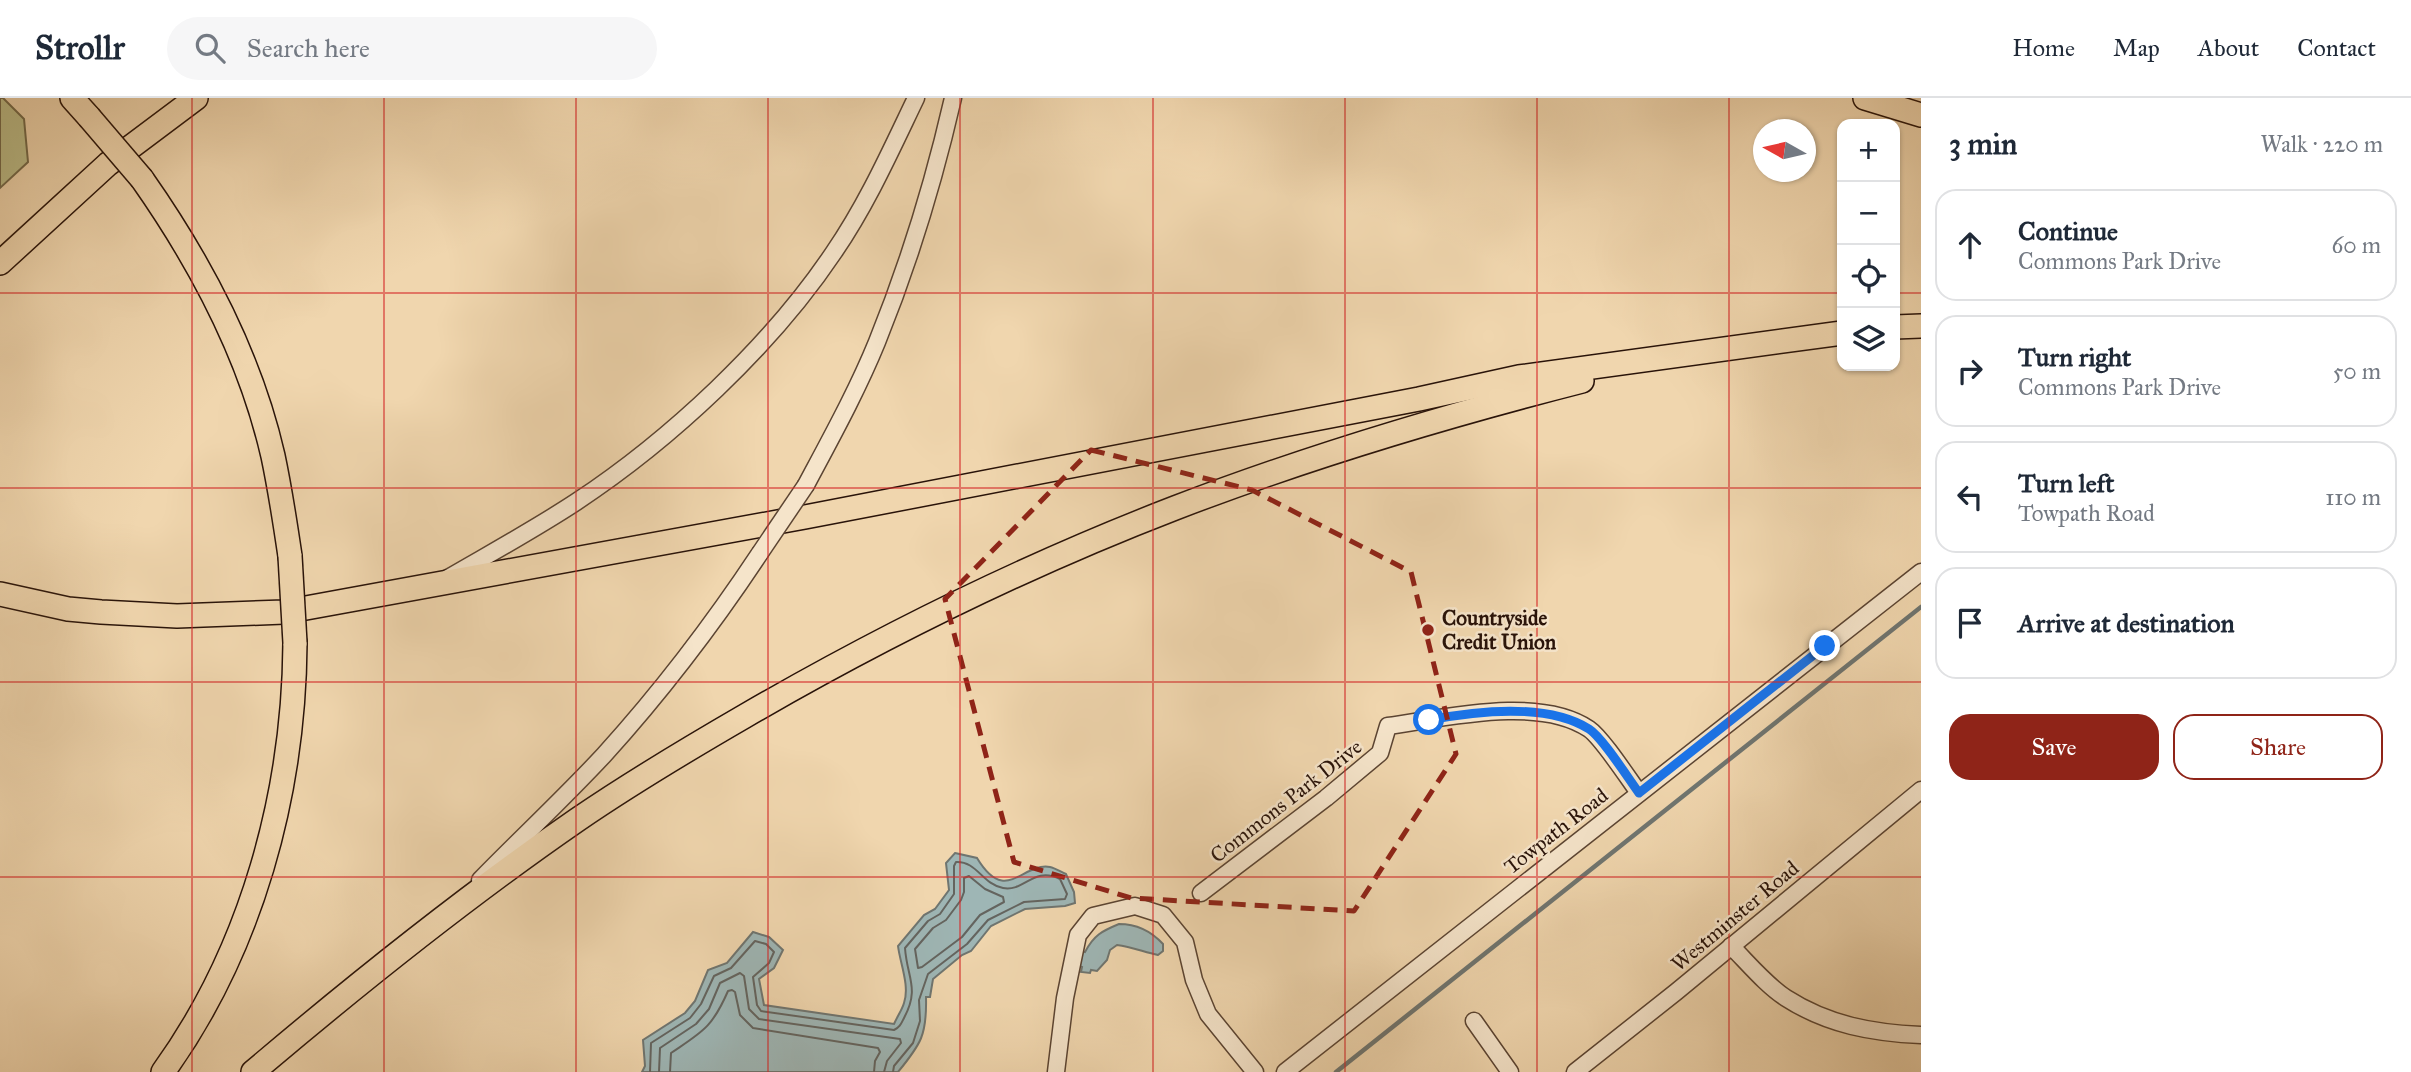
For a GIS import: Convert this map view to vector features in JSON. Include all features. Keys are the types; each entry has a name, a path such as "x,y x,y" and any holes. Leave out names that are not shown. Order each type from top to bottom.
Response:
{"highway":[{"path":"72,98 142,179 177,228 203,273 246,367 272,454 290,556 295,643 291,729 275,820 264,863 229,956 185,1039 163,1072"},
{"path":"0,263 108,164 196,98"},
{"path":"1865,98 1921,115"},
{"path":"1900,327 1921,326"},
{"path":"0,594 79,610 208,615 284,612 805,517 1419,399 1519,377 1837,333"},
{"path":"253,1072 365,977 446,914 578,819 669,760 820,673 919,622 1031,568 1176,508 1374,439 1550,389 1704,350"}],"street":[{"path":"440,583 576,502 639,456 750,356 786,317 834,252 867,198 916,98"},
{"path":"446,914 602,756 643,709 724,607 806,485 876,344 902,277 953,98"},
{"name":"Towpath Road","path":"1284,1072 1921,572"},
{"name":"Commons Park Drive","path":"1201,893 1326,798 1380,753 1388,726 1462,713 1506,711 1558,716 1590,730 1639,793"},
{"name":"Westminster Road","path":"1575,1072 1921,790"},
{"path":"1056,1072 1065,998 1078,935 1093,916 1135,906 1163,915 1185,942 1194,980 1208,1014 1255,1072"},
{"path":"1731,946 1784,997 1822,1018 1878,1033 1921,1035"},
{"path":"1474,1021 1510,1072"}],"highlighted area":[{"path":"1091,450 1252,490 1411,572 1456,754 1354,911 1131,898 1014,862 945,599"}],"green space":[{"path":"0,98 24,119 28,162 0,188"}],"water":[{"path":"955,853 977,858 987,872 1005,881 1040,867 1054,868 1066,874 1074,892 1075,903 1025,909 991,926 971,951 962,955 933,979 930,997 926,997 921,1038 898,1072 642,1072 645,1066 643,1040 685,1013 695,1001 708,970 727,963 753,932 769,937 783,950 774,968 759,979 764,1005 894,1024 906,996 898,946 924,915 935,909 949,890 946,863"},
{"path":"1119,924 1132,925 1154,935 1163,944 1163,951 1158,955 1117,945 1110,950 1107,960 1097,971 1081,972 1082,967 1078,966 1080,951 1085,952 1099,934"}],"waterway":[{"path":"1336,1072 1921,607"}],"place":[{"name":"Countryside Credit Union","path":"1428,630"}],"route":[{"path":"1429,720 1462,713 1506,711 1558,716 1590,730 1639,793 1825,646"}]}
